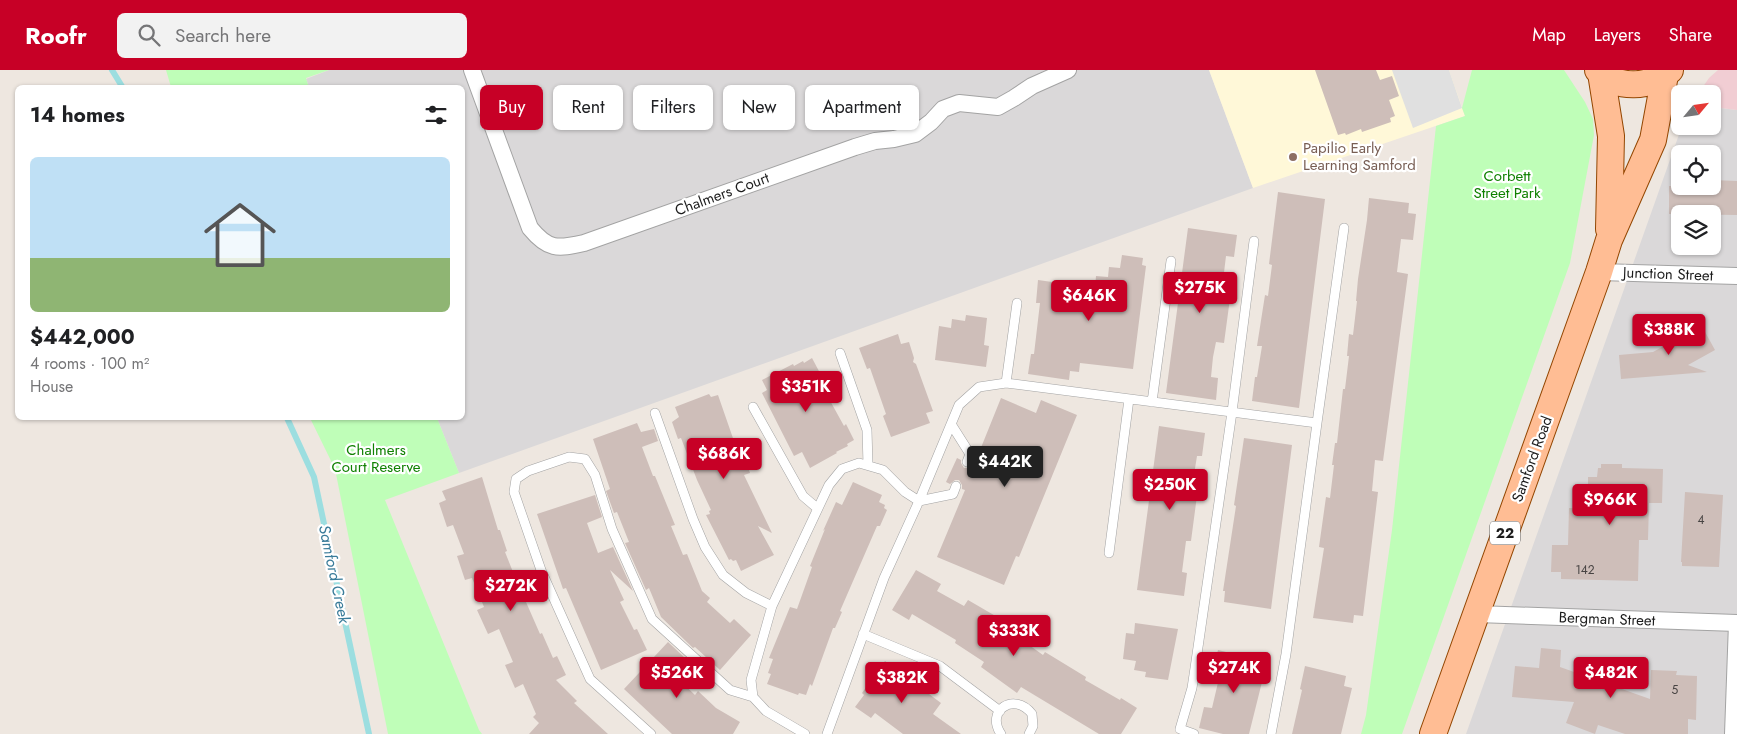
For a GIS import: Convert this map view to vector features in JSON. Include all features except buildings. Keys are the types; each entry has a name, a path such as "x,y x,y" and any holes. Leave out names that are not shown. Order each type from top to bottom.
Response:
{"main road":[{"name":"22","path":"1600,72 1616,82 1633,85 1650,82 1668,72"},
{"name":"Samford Road","path":"1600,72 1611,136 1609,240"},
{"name":"Samford Road","path":"1433,734 1609,240 1653,140 1668,72"}],"street":[{"name":"Chalmers Court","path":"472,70 530,228 538,238 549,246 562,248 584,243 855,147 875,141 915,134 931,122 942,110 960,103 998,107 1032,86 1068,70"},
{"name":"Junction Street","path":"1599,272 1737,276"},
{"name":"Bergman Street","path":"1477,614 1737,623"},
{"path":"1733,734 1737,623"}],"lane":[{"path":"1271,734 1286,654 1344,228"},
{"path":"1194,734 1180,729 1192,688 1232,412 1254,241"},
{"path":"1152,402 1172,260"},
{"path":"1006,383 1017,303"},
{"path":"840,353 866,430 868,466"},
{"path":"827,734 884,578 959,405 979,387 1006,383 1317,423"},
{"path":"1109,553 1129,399"},
{"path":"754,408 803,496 817,508"},
{"path":"654,413 692,519 705,547 723,575 746,593 772,606"},
{"path":"951,424 970,454 967,462"},
{"path":"651,734 590,679 541,570 514,492 516,479 528,471 569,457 584,459 595,475 612,529 652,619 730,690 752,697 766,711 805,734"},
{"path":"752,697 751,680 772,606 817,508 829,485 842,469 859,463 883,470 905,492 919,501 953,494 956,486"},
{"path":"863,634 940,666 1000,711"},
{"path":"1001,734 996,722 1000,711 1004,706 1010,704 1023,705 1032,714 1033,726 1029,734"}],"shaded area":[{"path":"329,70 1209,70 1253,188 459,473 438,420 465,420 465,85 308,85 306,79"},
{"name":"Papilio Early Learning Samford","path":"1209,70 1449,70 1465,116 1253,188"},
{"path":"1392,70 1449,70 1462,108 1413,128"},
{"path":"1718,70 1737,70 1737,110 1721,108 1721,85 1704,85"},
{"path":"1721,108 1737,110 1737,734 1466,734 1671,157 1671,195 1721,195 1721,145 1675,145 1679,135 1721,135"}],"green space":[{"path":"166,70 329,70 306,78 308,85 170,85"},
{"name":"Corbett Street Park","path":"1472,70 1564,70 1585,102 1593,119 1594,135 1570,263 1402,734 1361,734 1366,715 1392,530 1436,126 1465,116 1462,108"},
{"name":"Chalmers Court Reserve","path":"311,420 438,420 459,473 385,500 482,734 388,734 335,469"}],"waterway":[{"name":"Samford Creek","path":"112,70 121,85"},
{"name":"Samford Creek","path":"288,420 314,477 369,734"}],"place":[{"name":"Papilio Early Learning Samford","path":"1293,157"}]}
